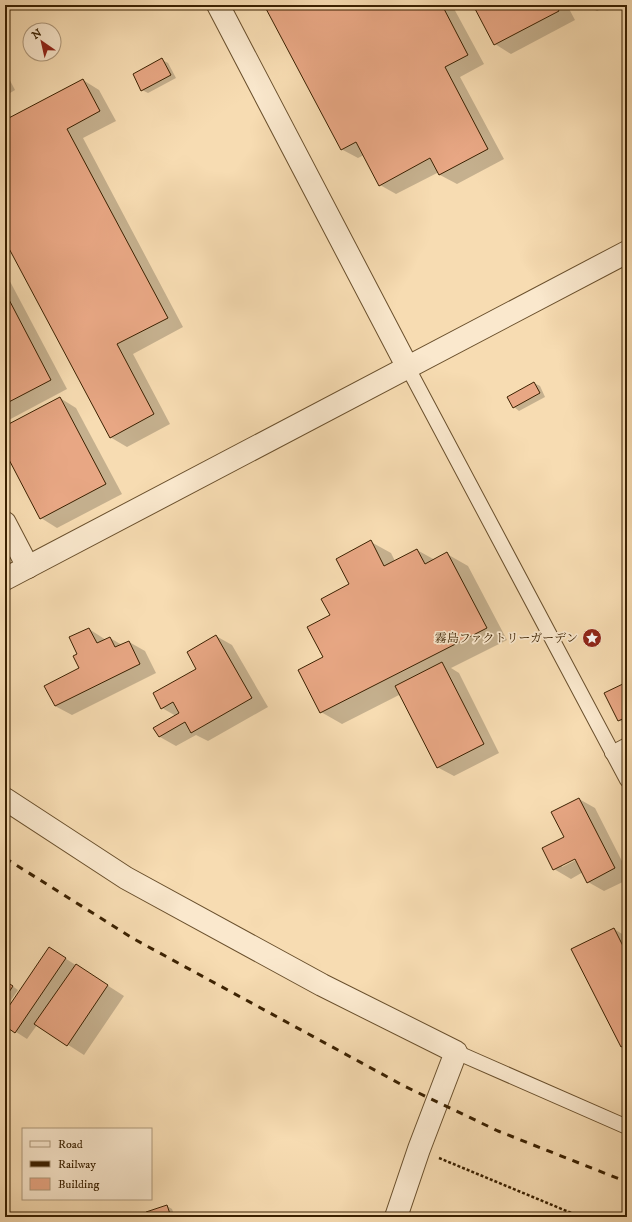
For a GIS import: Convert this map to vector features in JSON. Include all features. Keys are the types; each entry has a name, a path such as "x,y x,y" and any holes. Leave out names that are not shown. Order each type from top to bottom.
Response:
{"street":[{"path":"218,5 408,368"},
{"path":"5,578 627,252"},
{"path":"5,523 28,567"},
{"path":"5,799 126,878 322,985 456,1052 419,1149 396,1217"}],"lane":[{"path":"408,368 627,780"},
{"path":"612,753 627,745"},
{"path":"456,1052 627,1127"}],"path":[{"path":"419,1149 581,1217"}],"building":[{"path":"264,5 442,5 468,55 445,67 488,149 439,175 430,158 379,186 356,142 341,150"},
{"path":"473,5 556,5 559,11 494,45"},
{"path":"162,58 171,75 141,91 133,74"},
{"path":"83,79 100,111 67,129 168,318 117,344 154,414 110,438 5,241 5,120"},
{"path":"5,292 51,380 5,404"},
{"path":"534,382 540,393 513,408 507,397"},
{"path":"60,397 106,484 40,519 5,452 5,426"},
{"path":"371,540 384,566 417,549 425,564 447,552 487,628 320,713 298,670 323,657 307,627 330,615 321,599 349,584 336,559"},
{"path":"89,628 97,643 110,637 115,647 129,641 140,664 55,706 44,686 79,668 73,656 77,654 69,637"},
{"path":"216,635 252,698 191,733 185,722 159,737 153,728 179,713 173,702 161,709 153,693 196,669 187,652"},
{"path":"442,662 484,744 437,768 395,686"},
{"path":"627,682 627,717 618,721 604,693"},
{"path":"579,798 615,868 587,883 575,859 553,870 542,848 564,837 551,812"},
{"path":"614,928 627,954 627,1044 621,1047 571,949"},
{"path":"49,947 66,958 15,1033 5,1026 5,1012"},
{"path":"76,964 108,985 67,1046 34,1024"},
{"path":"5,981 13,986 5,998"},
{"path":"167,1205 171,1217 148,1217 146,1212"}],"railway":[{"path":"5,858 134,939 404,1086 498,1131 627,1182"}],"place":[{"name":"霧島ファクトリーガーデン","path":"592,638"}]}
